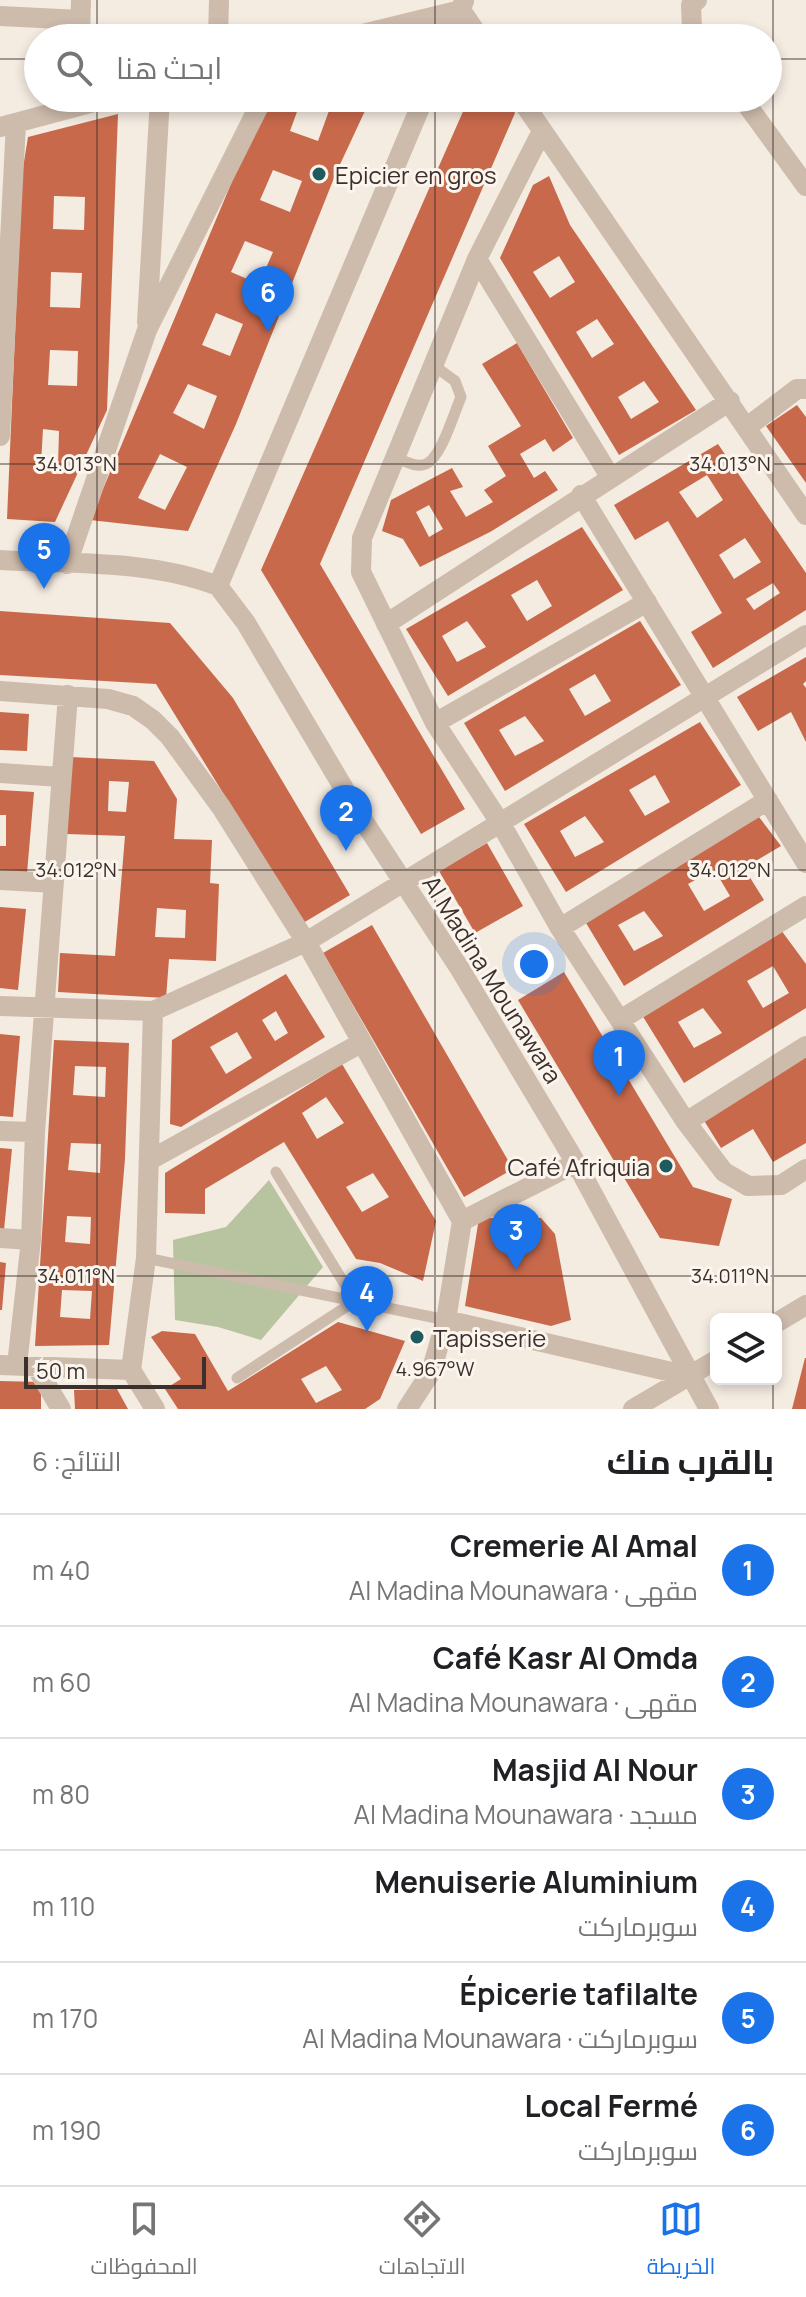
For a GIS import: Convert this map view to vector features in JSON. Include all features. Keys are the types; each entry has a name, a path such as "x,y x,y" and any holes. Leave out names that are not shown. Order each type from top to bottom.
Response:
{"street":[{"path":"218,24 219,0"},
{"path":"693,24 689,16 691,5 697,0"},
{"path":"396,24 463,5"},
{"path":"455,24 463,5"},
{"path":"463,5 473,24"},
{"path":"0,16 80,19"},
{"path":"0,436 8,125 47,112"},
{"path":"147,330 159,112"},
{"path":"67,564 147,330 256,112"},
{"path":"0,560 157,569 218,586 418,112"},
{"path":"529,112 806,515"},
{"path":"752,112 806,186"},
{"path":"542,131 477,259 395,457 362,538 359,554 361,572 435,723 501,824 560,928 686,1122 724,1172 748,1186 781,1185 806,1169"},
{"path":"477,259 611,478"},
{"path":"747,427 797,389 806,389"},
{"path":"386,624 730,401"},
{"path":"581,495 708,697 806,863"},
{"name":"Al Madina Mounawara","path":"218,586 246,623 576,1163 709,1409"},
{"path":"435,723 647,602"},
{"path":"0,1006 153,1011 306,942 806,635"},
{"path":"0,691 68,695 133,706 170,737 221,807 306,942 462,1221 446,1320 419,1404"},
{"path":"18,1366 31,1240 35,1132 68,695"},
{"path":"0,773 61,777"},
{"path":"560,928 768,800"},
{"path":"0,880 54,883"},
{"path":"620,1020 806,906"},
{"path":"153,1011 146,1258 131,1370 155,1409"},
{"path":"150,1160 361,1043"},
{"path":"686,1122 806,1046"},
{"path":"0,1131 35,1132"},
{"path":"462,1221 576,1163"},
{"path":"0,1238 31,1240"},
{"path":"782,1319 806,1305"},
{"path":"446,1320 689,1376"},
{"path":"633,1409 710,1364"},
{"path":"18,1366 131,1370"},
{"path":"18,1366 61,1409"}],"lane":[{"path":"395,457 415,465 425,464 435,457 461,397 459,388 433,365"},
{"path":"276,1172 355,1301"},
{"path":"146,1258 446,1320"},
{"path":"237,1378 355,1301"}],"green space":[{"path":"269,1180 323,1267 261,1340 218,1327 175,1320 173,1240 226,1227"}],"building":[{"path":"261,112 297,112 290,131 318,141 329,112 364,112 336,173 236,424 188,531 90,520","holes":["273,170 302,181 290,212 260,200","245,241 273,252 259,284 231,272","216,313 243,324 230,356 202,345","188,384 217,396 204,429 173,413","160,454 187,467 165,510 138,498"]},
{"path":"463,112 514,112 320,564 465,809 421,834 261,570"},
{"path":"118,114 107,410 55,522 7,519 22,174 28,137","holes":["54,196 85,197 84,230 53,229","51,272 82,273 80,308 50,307","50,350 78,351 77,386 48,385","43,429 59,431 58,466 41,464"]},
{"path":"549,176 570,225 696,410 619,455 500,258 533,185","holes":["559,256 575,282 550,298 533,272","597,319 614,344 592,358 576,332","644,381 659,402 631,419 618,397"]},
{"path":"517,343 573,438 553,452 545,439 520,454 534,478 545,471 558,490 490,532 420,567 403,539 382,531 391,500 452,468 463,487 450,491 466,517 493,502 484,490 506,476 488,446 521,426 482,364","holes":["429,505 443,529 429,537 416,512"]},
{"path":"797,405 806,417 806,483 766,426"},
{"path":"718,444 806,573 806,610 713,668 691,632 722,613 668,521 635,540 614,505","holes":["707,475 723,500 697,518 679,492","745,538 761,562 734,579 719,555","773,583 780,593 754,610 746,599"]},
{"path":"582,527 623,590 448,696 406,629","holes":["537,580 552,606 527,621 511,595","467,621 486,647 457,662 442,636"]},
{"path":"0,611 170,623 233,698 350,895 303,923 156,684 0,675"},
{"path":"640,621 681,685 505,791 464,723","holes":["595,674 611,701 585,716 569,689","525,716 544,741 515,756 499,730"]},
{"path":"806,657 806,681 803,684 806,688 806,742 791,712 758,731 737,697"},
{"path":"0,712 29,714 27,751 0,750"},
{"path":"700,722 741,785 566,892 524,824","holes":["655,775 670,802 645,816 629,790","585,816 604,842 575,857 560,831"]},
{"path":"70,757 154,761 177,799 174,839 212,840 210,883 219,884 216,961 169,959 166,998 58,992 60,953 115,956 125,836 67,834","holes":["109,781 129,782 126,812 108,811","157,908 186,910 185,938 155,937"]},
{"path":"0,790 34,792 27,873 0,871 0,846 6,846 6,815 0,815"},
{"path":"759,817 781,846 744,868 764,900 624,986 583,918","holes":["714,869 730,896 704,911 688,884","644,911 663,936 634,951 618,925"]},
{"path":"487,843 523,906 475,933 439,871"},
{"path":"0,907 26,909 18,990 0,988"},
{"path":"372,925 513,1169 464,1197 323,953"},
{"path":"781,930 806,964 806,1008 684,1083 642,1015","holes":["773,966 789,993 763,1008 747,981","703,1008 722,1033 694,1048 678,1022"]},
{"path":"564,972 693,1187 732,1199 719,1246 660,1238 518,1000"},
{"path":"286,974 325,1037 181,1127 170,1124 172,1040","holes":["276,1011 288,1033 275,1041 262,1020","237,1032 252,1058 226,1074 210,1047"]},
{"path":"0,1034 20,1036 13,1117 0,1116"},
{"path":"54,1040 129,1043 125,1159 109,1345 35,1346","holes":["75,1066 106,1067 105,1097 73,1095","71,1143 101,1144 100,1173 68,1170","67,1216 91,1217 90,1244 65,1242","62,1290 92,1291 90,1319 60,1317"]},
{"path":"806,1050 806,1143 773,1162 753,1129 721,1148 700,1114"},
{"path":"342,1064 436,1221 423,1281 380,1263 356,1259 284,1142 205,1189 205,1214 165,1213 165,1173","holes":["326,1097 344,1123 317,1139 302,1113","373,1173 389,1197 362,1212 346,1187"]},
{"path":"0,1148 12,1149 4,1230 0,1229"},
{"path":"479,1218 541,1218 555,1234 571,1320 551,1326 465,1306"},
{"path":"0,1262 6,1263 2,1310 0,1310"},
{"path":"338,1322 405,1341 380,1399 365,1409 178,1409 165,1389 181,1379 151,1337 162,1331 195,1334 228,1391","holes":["326,1366 342,1390 316,1403 301,1379"]},
{"path":"805,1358 806,1409 792,1409"},
{"path":"0,1381 41,1382 41,1409 0,1409"},
{"path":"117,1389 128,1409 75,1409 74,1390"}],"place":[{"name":"Epicier en gros","path":"319,174"},
{"name":"Local Fermé","path":"268,332"},
{"name":"Épicerie tafilalte","path":"44,589"},
{"name":"Café Kasr Al Omda","path":"346,851"},
{"name":"Cremerie Al Amal","path":"619,1096"},
{"name":"Café Afriquia","path":"666,1166"},
{"name":"Masjid Al Nour","path":"516,1270"},
{"name":"Menuiserie Aluminium","path":"367,1332"},
{"name":"Tapisserie","path":"417,1337"}]}
